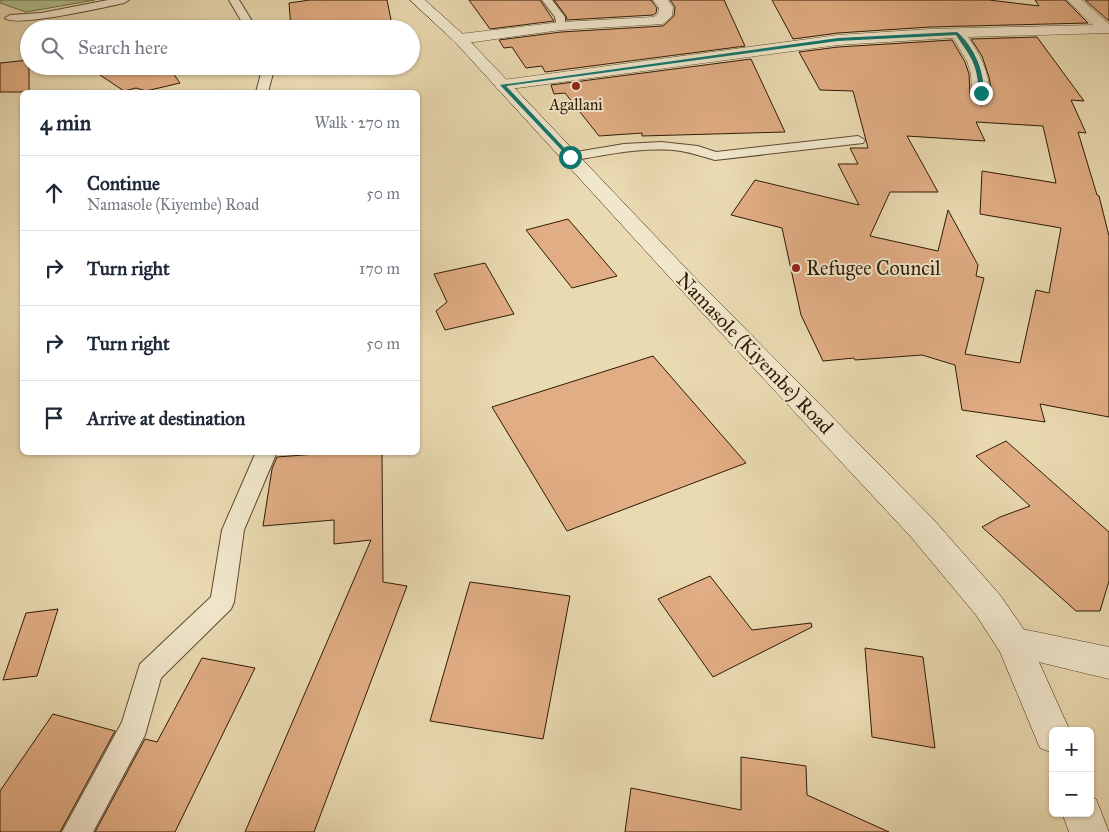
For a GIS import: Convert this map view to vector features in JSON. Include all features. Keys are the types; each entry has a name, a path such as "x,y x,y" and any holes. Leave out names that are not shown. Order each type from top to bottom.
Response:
{"street":[{"name":"Namasole (Kiyembe) Road","path":"417,0 460,39 922,528 988,605 1013,642 1050,727"},
{"path":"460,39 560,26 658,21 666,16 660,0"},
{"path":"1074,0 1107,29"},
{"path":"503,85 838,40 957,33 1107,29"},
{"path":"957,33 977,63 980,72 981,93"},
{"path":"1013,642 1109,663"},
{"path":"1083,817 1089,832"}],"lane":[{"path":"51,20 124,0"},
{"path":"234,0 246,20"},
{"path":"547,0 560,17 560,26"},
{"path":"0,26 5,16 25,20"},
{"path":"0,26 20,24"},
{"path":"263,90 267,75"},
{"path":"570,157 640,146 679,147 715,156 858,140"},
{"path":"77,832 135,726 149,672 222,602 232,530 266,455"}],"green space":[{"path":"95,0 26,12 0,3 0,1"}],"building":[{"path":"310,0 387,0 391,20 290,20 289,3"},
{"path":"469,0 540,0 554,21 490,29"},
{"path":"554,0 651,0 657,8 656,13 653,15 567,20"},
{"path":"670,0 724,0 745,46 545,72 542,66 526,68 512,47 504,48 499,40 561,32 663,26 674,16 675,7"},
{"path":"772,0 989,0 1039,6 1035,0 1065,0 1088,23 930,27 838,33 793,39"},
{"path":"1085,0 1109,0 1109,21"},
{"path":"1037,37 1084,101 1071,100 1086,133 1078,132 1097,195 1099,196 1109,236 1109,417 1040,404 1045,422 962,410 955,365 922,355 823,361 801,315 782,228 731,215 755,180 859,205 838,164 858,164 850,148 868,148 853,91 820,90 799,52 838,47 952,40 965,62 969,74 970,94 975,99 987,99 992,93 989,77 982,56 971,39","holes":["976,122 1043,126 1056,183 982,171 980,214 1061,228 1049,293 1036,290 1020,363 965,354 984,278 976,276 978,265 948,210 938,251 870,236 890,192 938,192 907,136 985,141"]},
{"path":"751,59 785,132 642,136 642,133 599,136 565,93 554,94 551,85"},
{"path":"20,61 20,75 29,75 29,90 0,92 0,63"},
{"path":"100,75 174,75 180,83 150,90 136,88 122,90"},
{"path":"568,219 617,276 572,288 526,230"},
{"path":"485,263 514,314 445,330 436,311 447,302 434,274"},
{"path":"653,356 746,463 567,531 492,407"},
{"path":"1006,441 1109,532 1109,581 1100,611 1076,611 982,527 1000,517 1030,506 976,456"},
{"path":"303,455 382,455 383,582 407,586 314,832 245,832 371,540 334,544 334,520 263,526 272,469 277,457"},
{"path":"710,576 752,630 811,623 812,627 713,677 658,599"},
{"path":"470,582 570,596 543,739 430,721"},
{"path":"58,609 37,676 3,680 26,613"},
{"path":"865,648 923,657 935,748 872,737"},
{"path":"202,658 255,668 175,832 95,832 145,739 157,742"},
{"path":"53,714 115,731 60,832 0,832 0,791"},
{"path":"741,757 806,766 807,795 889,832 625,832 631,788 741,810"}],"place":[{"name":"Agallani","path":"576,86"},
{"name":"Refugee Council","path":"796,268"}],"route":[{"path":"570,157 503,85 580,73 728,56 838,40 957,33 977,63 980,72 981,93"}]}
